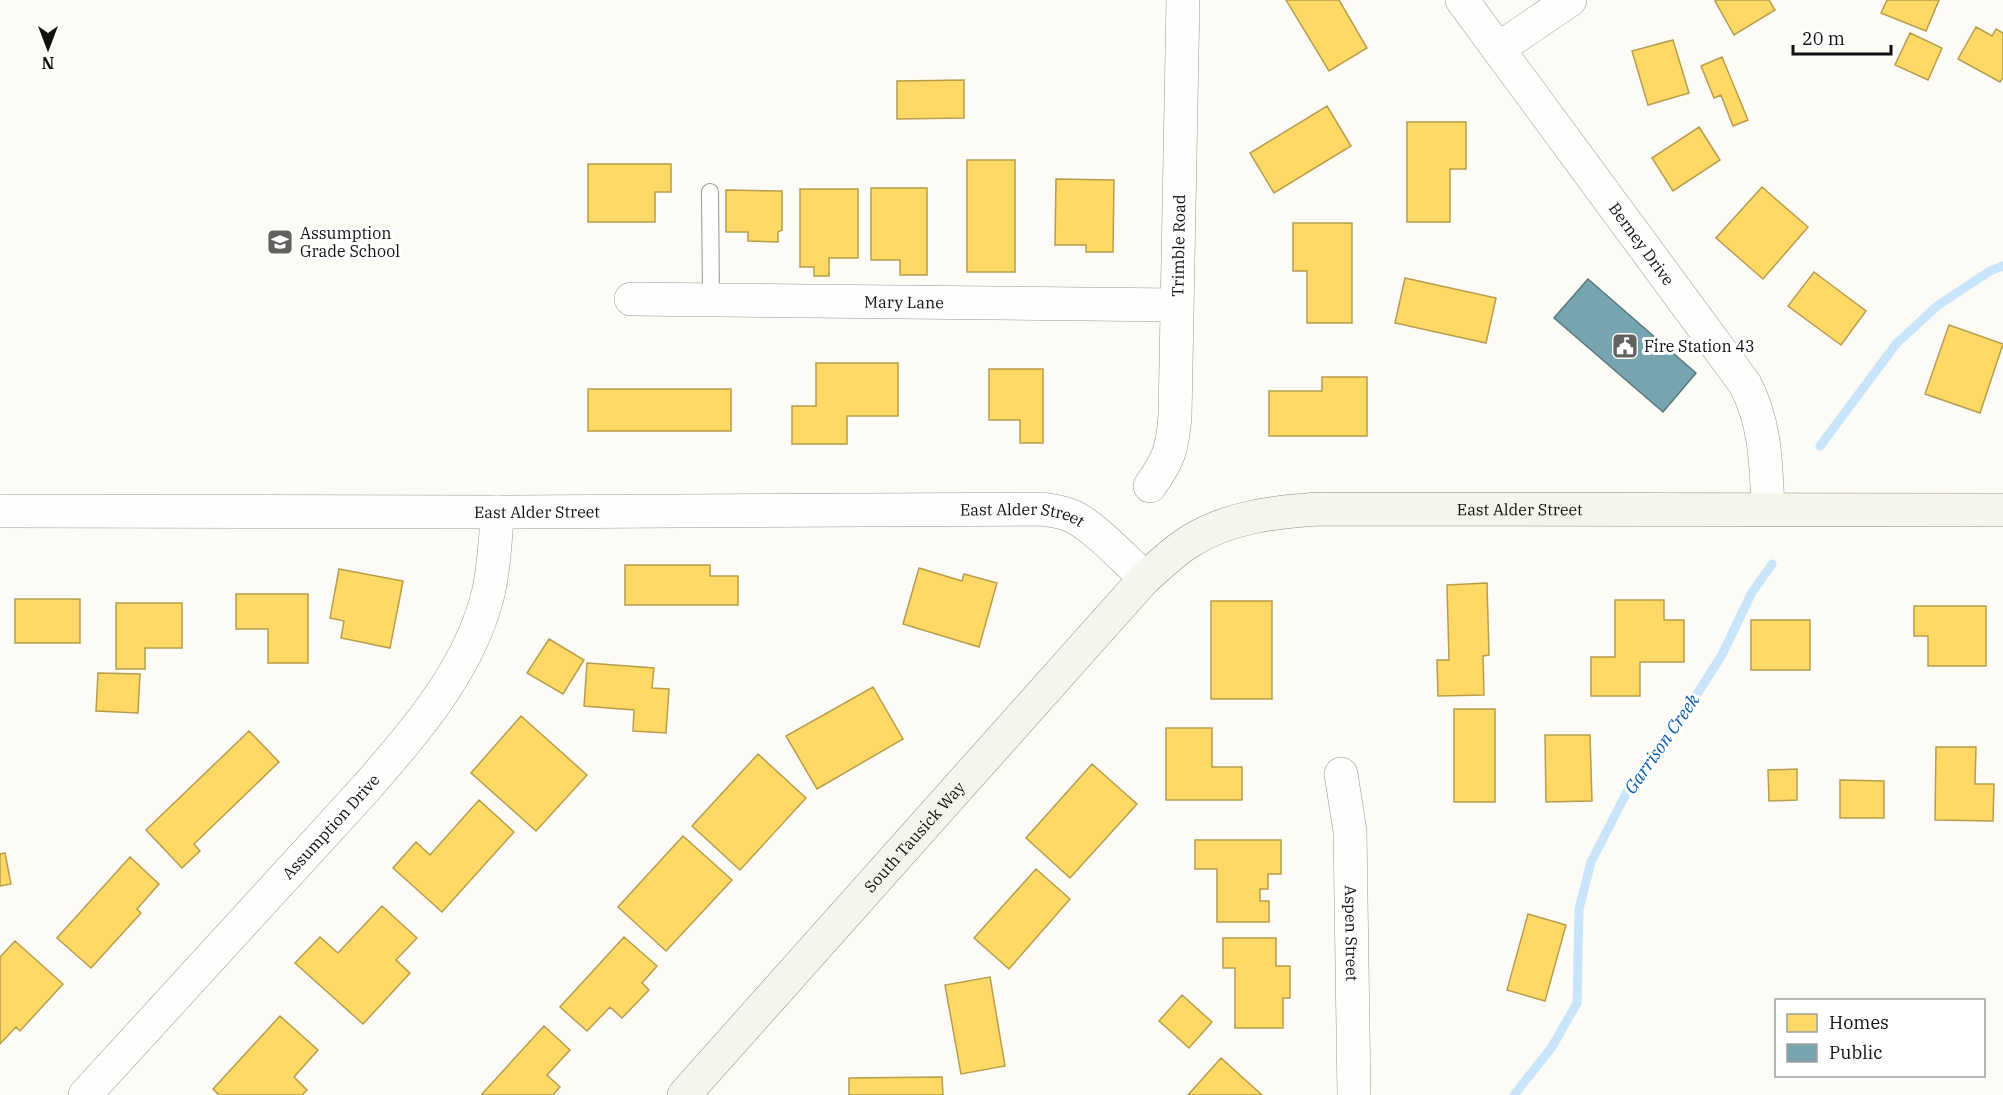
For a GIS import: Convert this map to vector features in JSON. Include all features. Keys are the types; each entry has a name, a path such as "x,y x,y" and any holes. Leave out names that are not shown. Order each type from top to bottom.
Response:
{"main road":[{"name":"East Alder Street","path":"1145,578 1188,542 1232,522 1273,512 1319,509 2003,510"},
{"name":"South Tausick Way","path":"684,1095 1145,578"}],"street":[{"name":"Trimble Road","path":"1150,486 1167,462 1173,444 1175,417 1183,0"},
{"name":"Berney Drive","path":"1462,0 1745,384 1756,409 1764,440 1768,509"},
{"path":"1498,49 1570,0"},
{"name":"Mary Lane","path":"631,299 1176,305"},
{"name":"East Alder Street","path":"0,511 497,512 1042,509 1075,517 1145,578"},
{"name":"Assumption Drive","path":"85,1095 373,779 410,737 446,688 471,641 488,591 495,553 497,512"},
{"name":"Aspen Street","path":"1341,774 1350,831 1354,1095"}],"lane":[{"path":"710,192 711,300"}],"building: Homes":[{"path":"1286,0 1339,0 1367,48 1329,71"},
{"path":"1769,0 1775,10 1734,35 1715,1"},
{"path":"1887,0 1939,0 1926,31 1881,13"},
{"path":"1976,27 1992,36 1996,29 2003,33 2003,78 2000,82 1958,59"},
{"path":"1910,33 1942,48 1928,80 1895,65"},
{"path":"1673,40 1689,93 1648,105 1632,51"},
{"path":"1722,57 1748,120 1733,126 1721,95 1714,98 1701,66"},
{"path":"964,80 964,118 897,119 897,81"},
{"path":"1327,106 1351,146 1274,193 1250,153"},
{"path":"1407,122 1466,122 1466,169 1450,169 1450,222 1407,222"},
{"path":"1699,127 1720,160 1673,191 1652,158"},
{"path":"967,160 1015,160 1015,272 967,272"},
{"path":"588,164 671,164 671,192 655,192 655,222 588,222"},
{"path":"1056,179 1114,180 1113,252 1086,252 1086,245 1055,245"},
{"path":"1762,187 1808,227 1763,279 1716,238"},
{"path":"871,188 927,188 927,275 900,275 900,260 871,260"},
{"path":"800,189 858,189 858,258 829,258 829,276 814,276 814,267 800,267"},
{"path":"726,190 782,191 782,230 778,232 778,242 748,241 748,232 726,232"},
{"path":"1293,223 1352,223 1352,323 1307,323 1307,271 1293,271"},
{"path":"1814,272 1866,311 1841,345 1788,306"},
{"path":"1405,278 1496,298 1486,343 1395,323"},
{"path":"1949,325 2003,344 1980,413 1925,394"},
{"path":"816,363 898,363 898,416 847,416 847,444 792,444 792,406 816,406"},
{"path":"989,369 1043,369 1043,443 1020,443 1020,420 989,420"},
{"path":"1322,377 1367,377 1367,436 1269,436 1269,391 1322,391"},
{"path":"588,389 731,389 731,431 588,431"},
{"path":"625,565 710,565 710,576 738,576 738,605 625,605"},
{"path":"919,568 962,581 964,574 997,583 979,647 903,624"},
{"path":"339,569 403,581 390,648 341,638 344,621 330,618"},
{"path":"1487,583 1489,655 1483,656 1484,695 1438,696 1437,660 1449,660 1447,585"},
{"path":"236,594 308,594 308,663 268,663 268,629 236,629"},
{"path":"15,599 80,599 80,643 15,643"},
{"path":"1615,600 1664,600 1664,620 1684,620 1684,662 1640,662 1640,696 1591,696 1591,657 1615,657"},
{"path":"1211,601 1272,601 1272,699 1211,699"},
{"path":"116,603 182,603 182,648 145,648 145,669 116,669"},
{"path":"1914,606 1986,606 1986,666 1928,666 1928,636 1914,636"},
{"path":"1751,620 1810,620 1810,670 1751,670"},
{"path":"549,639 584,660 563,694 527,673"},
{"path":"587,663 654,668 652,688 669,689 666,733 633,731 634,710 584,706"},
{"path":"98,673 140,674 138,713 96,711"},
{"path":"873,687 903,739 817,789 786,736"},
{"path":"1454,709 1495,709 1495,802 1454,802"},
{"path":"521,716 587,775 536,831 471,773"},
{"path":"1166,728 1212,728 1212,767 1242,767 1242,800 1166,800"},
{"path":"249,731 279,762 194,844 200,851 182,868 146,830"},
{"path":"1545,735 1590,735 1592,801 1546,802"},
{"path":"1936,747 1976,747 1975,784 1994,784 1993,821 1935,820"},
{"path":"758,754 806,798 740,870 692,826"},
{"path":"1092,764 1137,804 1070,878 1026,838"},
{"path":"1797,769 1797,800 1769,801 1768,770"},
{"path":"1840,780 1884,781 1884,818 1840,818"},
{"path":"479,800 514,832 442,912 393,868 416,842 430,855"},
{"path":"683,836 732,880 666,951 618,907"},
{"path":"1195,840 1281,840 1281,874 1268,874 1268,889 1260,889 1260,901 1269,901 1269,922 1217,922 1217,869 1195,869"},
{"path":"5,853 11,884 0,886 0,854"},
{"path":"130,857 159,884 137,909 141,913 91,968 57,938"},
{"path":"1036,869 1070,899 1009,969 974,938"},
{"path":"382,906 417,938 396,960 410,973 363,1024 295,963 320,937 338,953"},
{"path":"1528,914 1566,925 1545,1001 1507,990"},
{"path":"624,937 657,966 642,983 649,990 622,1018 610,1007 587,1031 560,1007"},
{"path":"1223,938 1276,938 1276,966 1290,966 1290,998 1283,998 1283,1028 1235,1028 1235,968 1223,968"},
{"path":"15,941 63,984 20,1031 16,1027 0,1044 0,957"},
{"path":"990,977 1005,1066 961,1074 945,985"},
{"path":"1182,995 1212,1022 1189,1048 1159,1021"},
{"path":"280,1016 318,1050 294,1077 307,1090 302,1095 219,1095 213,1089"},
{"path":"544,1026 570,1050 547,1075 560,1087 553,1095 482,1094"},
{"path":"1221,1058 1262,1095 1188,1095"},
{"path":"942,1077 943,1095 849,1095 849,1078"}],"building: Public":[{"name":"Fire Station 43","path":"1588,279 1696,373 1663,412 1554,318"}],"waterway":[{"name":"Garrison Creek","path":"1820,446 1896,344 1937,306 1990,271 2003,266"},
{"name":"Garrison Creek","path":"1514,1095 1552,1047 1577,1003 1579,909 1591,862 1632,782 1681,719 1722,655 1751,594 1772,564"}],"place":[{"name":"Assumption Grade School","path":"280,242"},
{"name":"Fire Station 43","path":"1625,346"}]}
